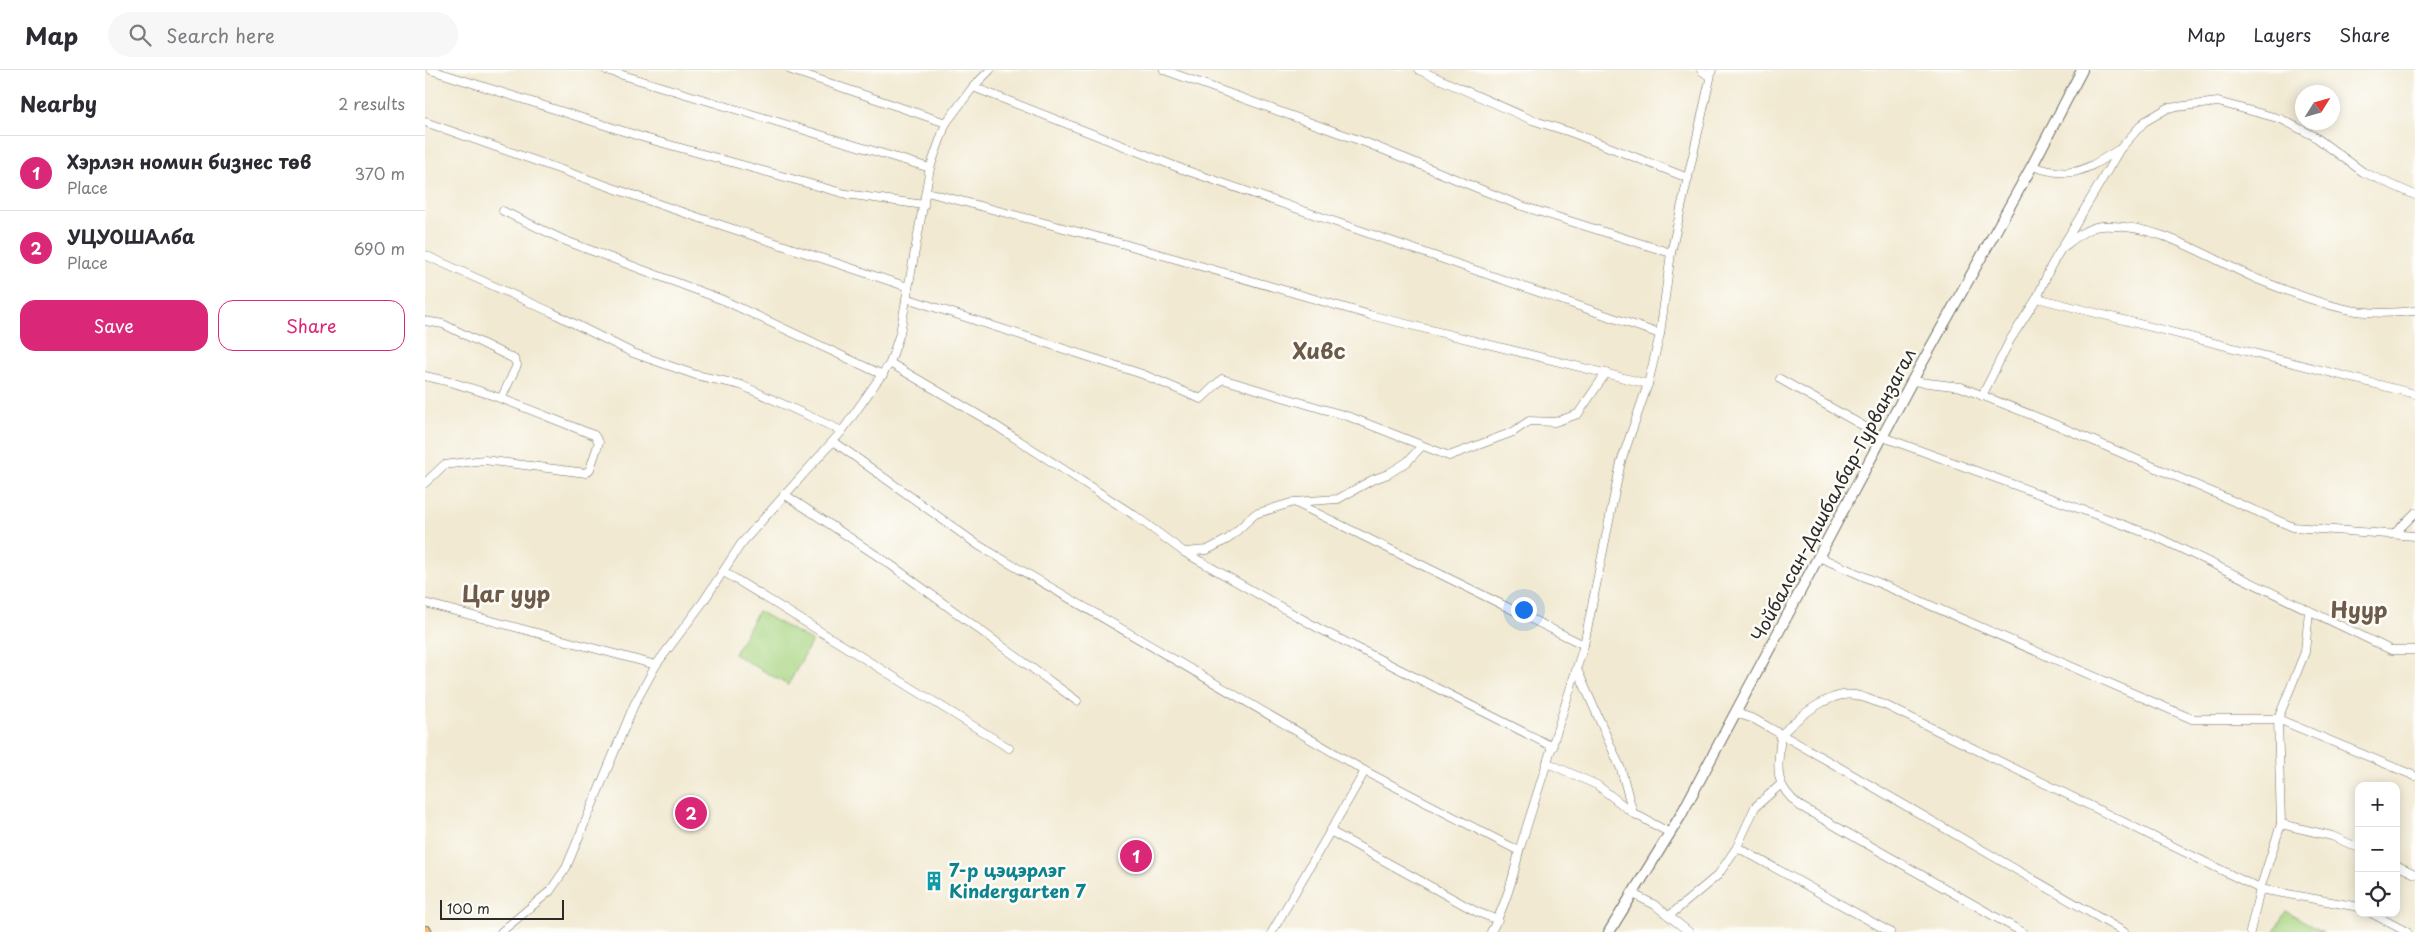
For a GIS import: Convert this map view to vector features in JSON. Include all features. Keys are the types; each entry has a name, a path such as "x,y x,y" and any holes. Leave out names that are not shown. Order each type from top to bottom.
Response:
{"street":[{"path":"431,70 645,138 846,194 924,205"},
{"path":"606,70 930,168"},
{"path":"791,70 947,123"},
{"path":"501,932 540,900 555,884 566,868 634,705 655,665 724,572 741,544 784,494 833,442 890,363 900,333 930,168 947,123 987,70"},
{"path":"1164,70 1367,144 1519,205 1671,253"},
{"path":"1419,70 1532,120 1573,133 1688,178"},
{"path":"1491,932 1498,920 1513,879 1519,852 1584,645 1621,462 1649,384 1660,334 1671,253 1711,73 1701,70"},
{"name":"Чойбалсан-Дашбалбар-Гурванзагал","path":"1609,932 1631,893 1670,833 1736,713 1912,382 2032,166 2082,70"},
{"path":"973,87 1183,170 1660,334"},
{"path":"1982,396 2010,340 2037,298 2061,248 2120,149 2144,122 2168,108 2218,102 2281,119 2315,136 2363,172 2415,195"},
{"path":"425,122 667,207 908,287"},
{"path":"2032,166 2054,174 2083,170 2120,149"},
{"path":"927,192 1124,244 1370,314 1649,384"},
{"path":"503,211 567,241 723,300 883,375"},
{"path":"2061,248 2082,234 2099,226 2143,230 2197,248 2257,278 2337,306 2365,312 2415,311"},
{"path":"425,255 551,312 633,353 696,375 741,384 842,431"},
{"path":"906,298 1142,374 1201,399 1222,379 1350,417 1449,456 1513,432 1529,421 1555,422 1578,414 1606,373"},
{"path":"2037,298 2415,394"},
{"path":"425,321 443,324 514,359 517,365 501,399"},
{"path":"890,363 987,420 1134,515 1184,552 1318,628 1553,747"},
{"path":"425,376 450,381 501,399 594,435 599,442 590,469 581,474 484,460 444,465 425,483"},
{"path":"1780,379 1883,437 2157,537 2391,650 2415,650"},
{"path":"1912,382 1961,387 2293,526 2415,536"},
{"path":"833,442 978,545 1365,771 1519,852"},
{"path":"1184,552 1207,550 1229,539 1255,514 1294,502 1338,499 1407,462 1422,446"},
{"path":"784,494 891,565 1077,701"},
{"path":"1294,502 1584,645"},
{"path":"2394,534 2415,513"},
{"path":"1819,557 2192,719 2278,720 2415,776"},
{"path":"724,572 1009,748"},
{"path":"425,602 655,665"},
{"path":"2251,932 2260,889 2281,824 2278,720 2305,652 2309,611"},
{"path":"1577,669 1621,769 1633,813"},
{"path":"2022,932 1800,806 1786,795 1780,784 1777,766 1781,735 1808,710 1832,698 1853,695 1877,702 2260,889 2355,906"},
{"path":"1736,713 1754,720 1781,735 2124,932"},
{"path":"1548,763 1597,785 1633,813 1670,833"},
{"path":"1272,932 1365,771"},
{"path":"1669,916 1718,875 1737,847 1755,807 1780,784"},
{"path":"2281,824 2332,836 2355,846"},
{"path":"1330,831 1477,912 1498,920"},
{"path":"1737,847 1890,932"},
{"path":"2400,868 2415,874"},
{"path":"1631,893 1655,906 1686,931"},
{"path":"2379,917 2407,932"}],"green space":[{"path":"758,611 812,641 788,685 734,654"},
{"path":"2286,911 2323,932 2274,932"}],"place":[{"name":"УЦУОШАлба","path":"691,813"},
{"name":"Хэрлэн номин бизнес төв","path":"1136,856"},
{"name":"7-р цэцэрлэг Kindergarten 7","path":"934,881"}],"district":[{"name":"Хивс","path":"1319,351"},
{"name":"Цаг уур","path":"506,594"},
{"name":"Нуур","path":"2359,610"}]}
